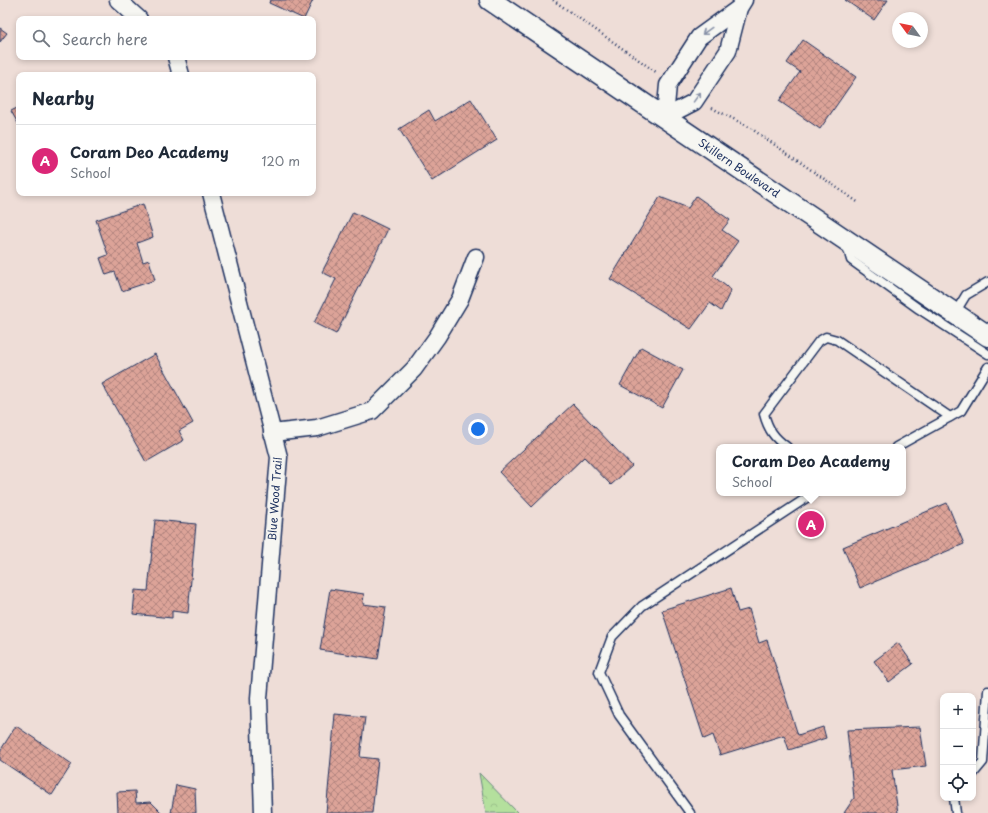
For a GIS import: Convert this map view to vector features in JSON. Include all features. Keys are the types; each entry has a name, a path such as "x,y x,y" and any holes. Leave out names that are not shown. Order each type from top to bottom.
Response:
{"street":[{"path":"118,0 136,16"},
{"name":"Skillern Boulevard","path":"490,0 845,239 950,320 988,336"},
{"path":"665,118 694,102 728,51 741,4"},
{"path":"665,118 668,85 699,37 741,4"},
{"path":"177,60 179,72"},
{"name":"Blue Wood Trail","path":"212,196 279,457 259,698 263,813"},
{"path":"272,433 317,428 372,411 414,369 437,337 460,299 476,257"}],"lane":[{"path":"988,282 966,295 950,320 988,354"},
{"path":"783,444 768,429 764,414 819,341 826,337 837,340 950,417"},
{"path":"901,444 961,411 988,367"},
{"path":"690,813 619,715 599,672 612,636 642,606 809,496"},
{"path":"976,772 985,765 987,696"},
{"path":"954,801 956,813"}],"green space":[{"path":"479,773 518,813 486,813"}],"building":[{"path":"270,0 313,0 305,16 297,16 269,3"},
{"path":"845,0 888,0 874,20"},
{"path":"0,28 7,33 0,42"},
{"path":"803,40 856,77 820,129 779,101 800,72 787,63"},
{"path":"471,99 497,140 432,181 399,129 429,110 435,121"},
{"path":"16,108 16,120 11,111"},
{"path":"696,196 730,220 722,230 738,241 713,276 731,290 721,311 710,303 691,329 610,279 660,197 688,208"},
{"path":"143,204 153,237 137,243 143,262 149,260 155,280 122,291 115,272 106,275 100,258 108,255 96,220"},
{"path":"353,212 388,229 336,334 314,323 336,279 322,272"},
{"path":"641,347 683,370 662,408 620,385"},
{"path":"155,354 193,423 179,431 184,440 146,462 102,384"},
{"path":"573,404 632,466 611,485 584,457 532,507 499,472"},
{"path":"947,503 964,544 860,588 843,547"},
{"path":"155,520 196,524 188,613 172,611 172,618 133,614 135,590 148,591"},
{"path":"731,588 738,612 749,609 759,643 767,640 798,735 823,727 826,738 789,750 784,735 720,755 713,735 704,739 662,610"},
{"path":"330,589 364,594 363,604 386,607 378,659 320,650"},
{"path":"898,643 913,664 889,682 874,661"},
{"path":"335,714 365,717 360,757 378,759 372,813 326,813"},
{"path":"16,726 72,764 52,795 0,760 0,751"},
{"path":"920,727 926,766 892,770 898,813 844,813 854,798 847,730"},
{"path":"176,785 195,789 196,813 171,813"},
{"path":"135,791 136,803 151,802 162,813 118,813 117,792"}],"place":[{"name":"Coram Deo Academy","path":"811,524"}]}
